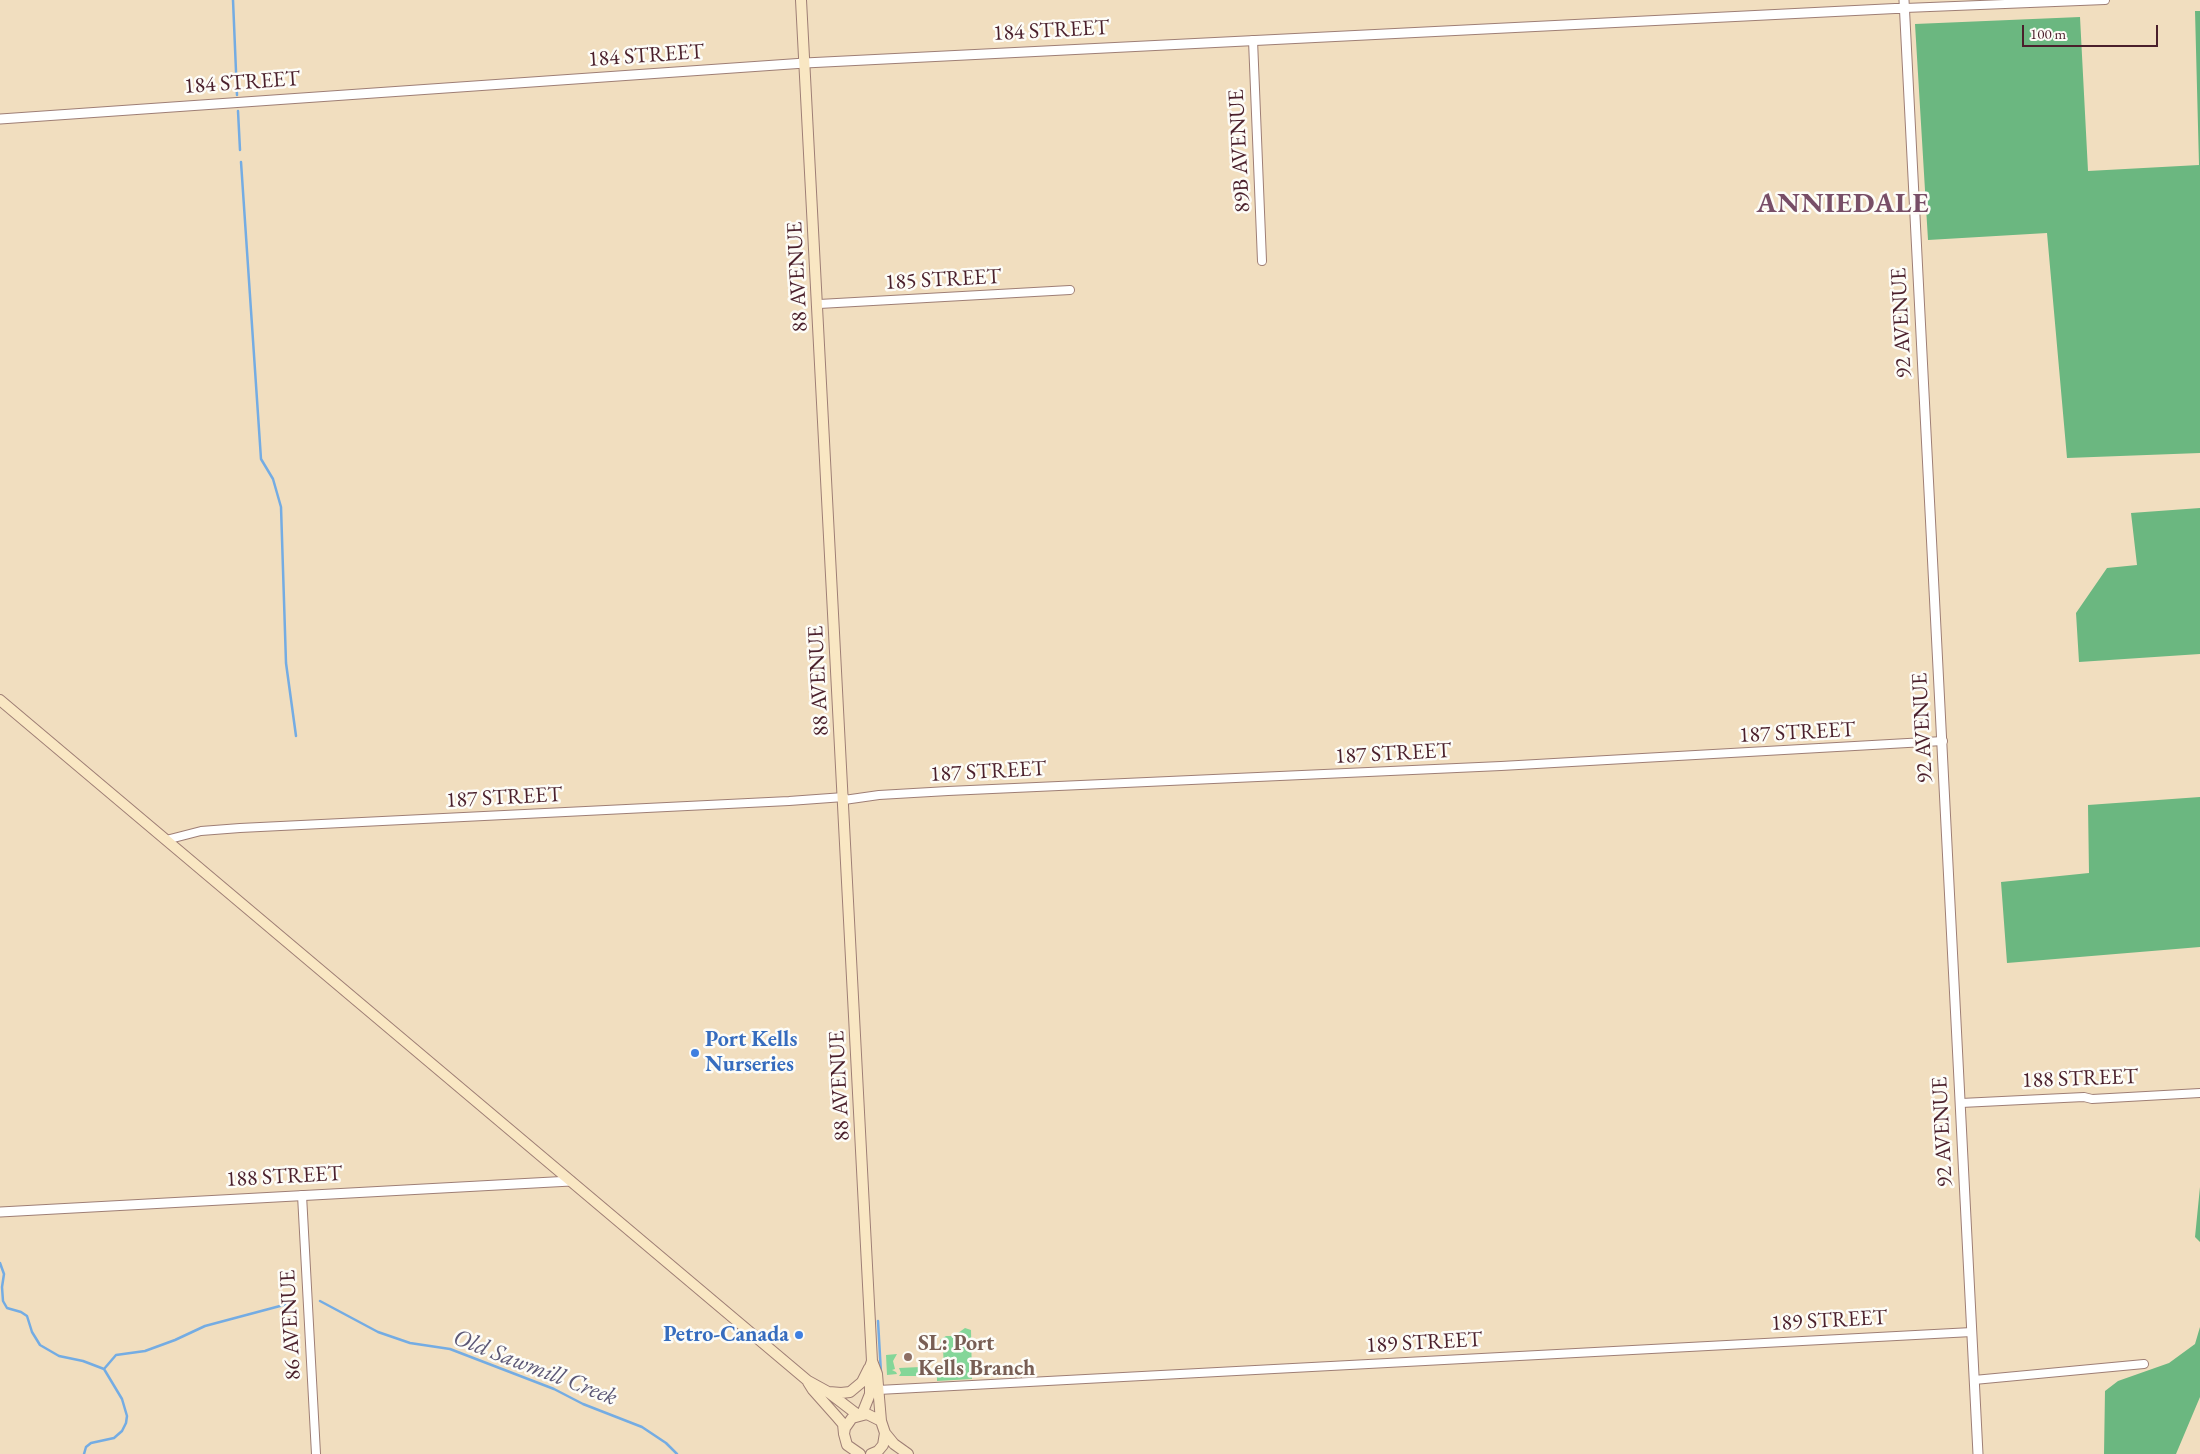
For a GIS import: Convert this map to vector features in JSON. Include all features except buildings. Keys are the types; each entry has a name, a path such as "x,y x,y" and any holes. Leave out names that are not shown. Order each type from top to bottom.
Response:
{"main road":[{"name":"88 AVENUE","path":"801,0 844,798 871,1364 870,1394 860,1414 848,1422 844,1434"},
{"path":"0,700 808,1381 860,1414 872,1415 880,1421"},
{"name":"88 AVENUE","path":"871,1364 876,1367 880,1421 885,1433"},
{"path":"828,1392 850,1392 862,1382 871,1364"},
{"path":"808,1381 813,1390 842,1424 847,1445 857,1453"},
{"path":"877,1453 885,1439 885,1433"},
{"path":"885,1433 894,1444 908,1454"}],"street":[{"name":"184 STREET","path":"0,119 805,63 1904,4 2105,0"},
{"name":"92 AVENUE","path":"1904,4 1978,1454"},
{"name":"89B AVENUE","path":"1253,40 1262,261"},
{"name":"185 STREET","path":"818,304 1070,290"},
{"name":"187 STREET","path":"166,840 201,831 240,828 789,801 957,790 1501,766 1943,741"},
{"name":"188 STREET","path":"1961,1103 2200,1093"},
{"name":"188 STREET","path":"0,1212 571,1181"},
{"name":"86 AVENUE","path":"302,1195 316,1454"},
{"name":"189 STREET","path":"878,1390 1972,1332"},
{"path":"1974,1380 2144,1364"}],"green space":[{"path":"2195,11 2200,11 2200,453 2067,458 2047,233 1928,240 1915,24 2080,17 2088,171 2199,165"},
{"path":"2200,508 2200,654 2079,662 2076,613 2107,568 2137,565 2131,513"},
{"path":"2200,797 2200,947 2007,963 2001,882 2089,873 2088,805"},
{"path":"2200,1187 2200,1242 2195,1237"},
{"path":"2200,1327 2200,1397 2176,1454 2104,1454 2105,1391 2118,1381 2169,1363 2195,1344"},
{"path":"965,1328 971,1330 972,1379 937,1381 937,1373 944,1370 943,1348 940,1348 940,1340 946,1336 954,1336"},
{"path":"897,1354 893,1361 895,1369 892,1370 897,1374 887,1375 886,1355"},
{"path":"920,1367 929,1376 899,1376 901,1373 899,1368"}],"waterway":[{"path":"233,0 237,95"},
{"path":"238,111 240,150"},
{"path":"241,162 261,459 273,479 281,507 286,663 296,736"},
{"path":"0,1263 4,1274 2,1287 3,1301 7,1308 27,1316 32,1332 40,1345 59,1356 83,1361 104,1369 122,1399 127,1416 122,1431 114,1438 91,1443 86,1447 84,1454"},
{"name":"Old Sawmill Creek","path":"320,1301 378,1332 410,1343 450,1349 554,1389 583,1404 642,1427 666,1443 677,1454"},
{"name":"Old Sawmill Creek","path":"104,1369 116,1355 145,1351 205,1326 295,1302"},
{"path":"878,1321 881,1373"}],"place":[{"name":"Port Kells Nurseries","path":"695,1053"},
{"name":"Petro-Canada","path":"799,1335"},
{"name":"SL: Port Kells Branch","path":"908,1357"}],"district":[{"name":"ANNIEDALE","path":"1843,204"}]}
